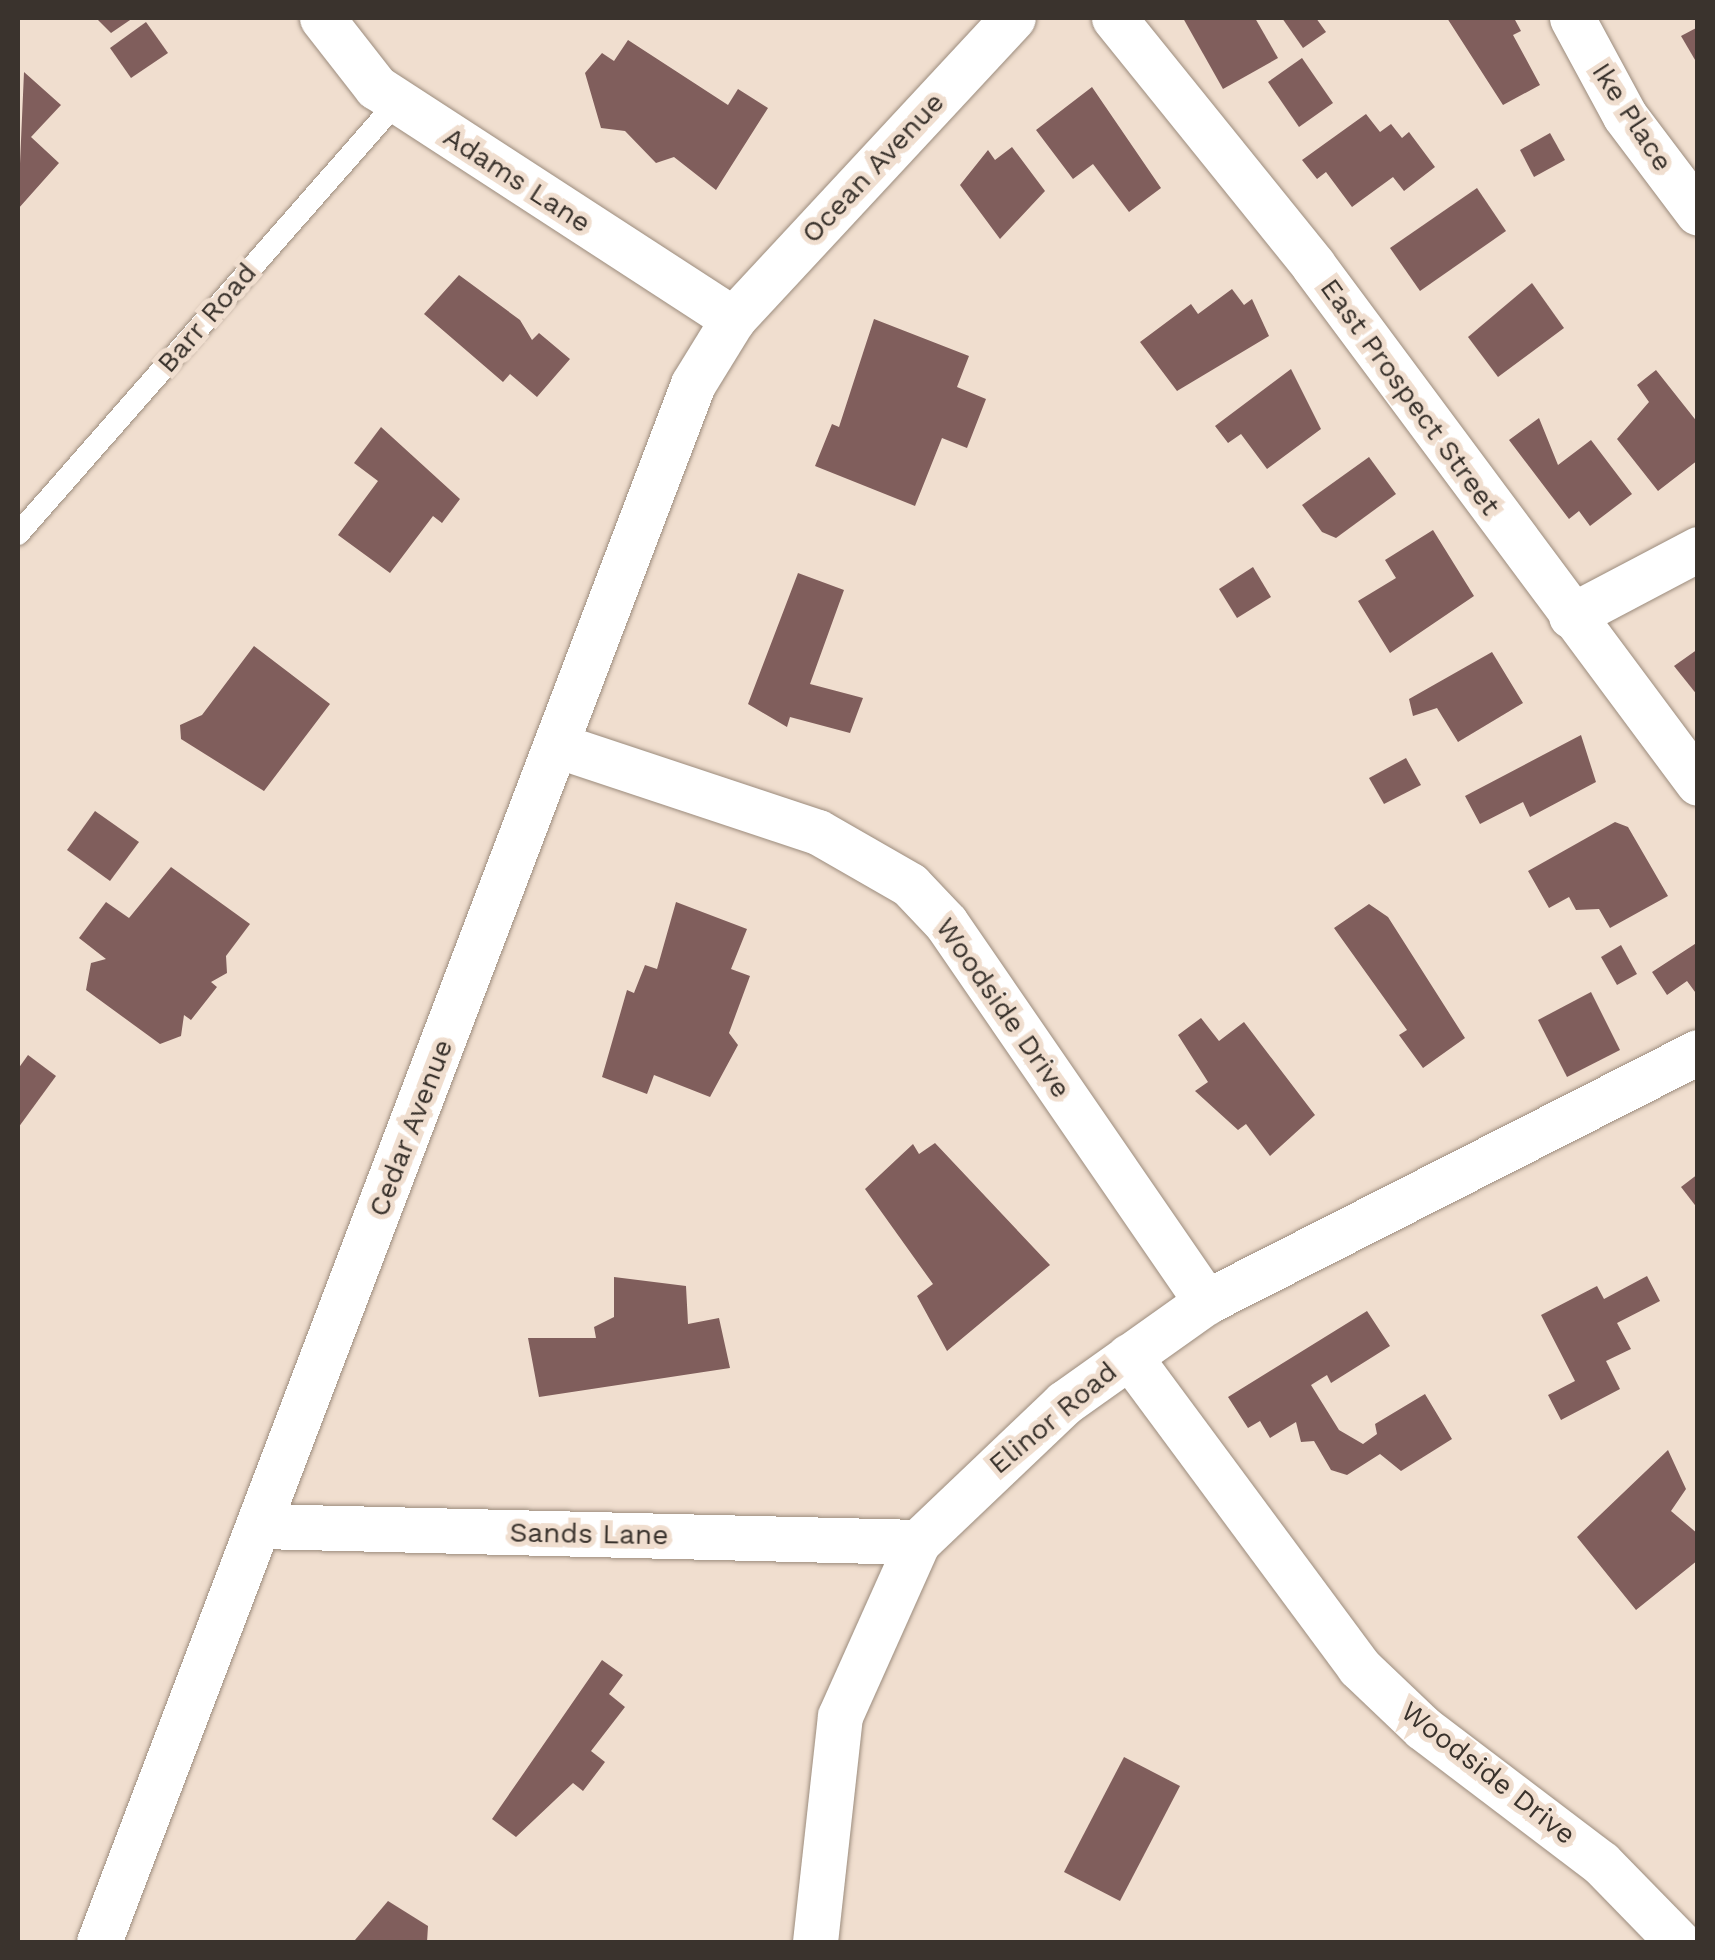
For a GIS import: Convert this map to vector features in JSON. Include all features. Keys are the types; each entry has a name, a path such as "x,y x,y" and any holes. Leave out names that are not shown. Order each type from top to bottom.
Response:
{"street":[{"name":"Adams Lane","path":"322,18 351,61 397,102 734,320"},
{"name":"Ocean Avenue","path":"734,320 1013,18"},
{"name":"East Prospect Street","path":"1114,18 1313,265 1698,783"},
{"name":"Ike Place","path":"1572,18 1624,116 1698,213"},
{"name":"Cedar Avenue","path":"99,1942 693,384 734,320"},
{"path":"1571,616 1698,549"},
{"name":"Woodside Drive","path":"556,746 818,832 910,885 946,923 1206,1302"},
{"name":"Elinor Road","path":"816,1942 840,1716 918,1542 1006,1454 1129,1356 1206,1302 1698,1052"},
{"name":"Woodside Drive","path":"1129,1356 1359,1667 1424,1729 1602,1862 1678,1942"},
{"name":"Sands Lane","path":"260,1526 918,1542"}],"lane":[{"name":"Barr Road","path":"18,534 397,102"}],"building":[{"path":"96,18 133,18 111,33"},
{"path":"1183,18 1255,18 1278,58 1223,89"},
{"path":"1282,18 1316,18 1326,32 1303,48"},
{"path":"1447,18 1514,18 1521,31 1513,35 1540,85 1503,105"},
{"path":"146,22 168,53 131,78 110,48"},
{"path":"1698,27 1698,65 1681,36"},
{"path":"628,40 728,105 738,89 768,108 716,190 674,157 656,163 625,131 601,128 585,73 602,53 614,61"},
{"path":"1302,58 1333,103 1299,127 1268,82"},
{"path":"24,72 61,105 31,137 59,163 18,209"},
{"path":"1092,87 1161,188 1129,212 1093,164 1073,179 1036,130"},
{"path":"1366,114 1380,132 1391,124 1402,138 1409,132 1435,167 1404,191 1393,177 1352,207 1326,172 1317,179 1302,160"},
{"path":"1550,133 1565,160 1534,177 1520,150"},
{"path":"1012,147 1045,191 1000,239 960,185 988,150 995,160"},
{"path":"1477,188 1506,231 1420,291 1390,248"},
{"path":"459,275 520,320 532,340 539,333 570,359 537,397 510,374 503,382 424,314"},
{"path":"1532,283 1564,328 1498,377 1468,337"},
{"path":"1232,289 1244,305 1252,299 1269,336 1177,391 1140,342 1191,304 1198,314"},
{"path":"874,319 969,356 957,387 986,399 967,448 942,438 915,506 815,466 832,424 839,427"},
{"path":"1291,369 1321,429 1267,469 1241,434 1228,443 1215,426"},
{"path":"1656,370 1698,423 1698,460 1658,491 1617,439 1649,402 1637,385"},
{"path":"1539,418 1558,465 1591,440 1632,494 1590,526 1579,511 1569,519 1509,440"},
{"path":"381,427 460,499 442,523 433,516 390,573 338,535 378,481 354,463"},
{"path":"1369,457 1396,494 1336,538 1322,532 1302,505"},
{"path":"1433,530 1474,596 1390,653 1358,601 1396,578 1385,560"},
{"path":"1253,567 1271,597 1237,618 1219,589"},
{"path":"798,573 844,590 810,684 863,698 850,733 790,717 787,727 748,704"},
{"path":"254,646 330,704 264,791 181,739 180,725 202,715"},
{"path":"1698,649 1698,696 1674,666"},
{"path":"1492,652 1523,703 1458,742 1437,708 1413,716 1409,699"},
{"path":"1581,735 1596,782 1530,817 1523,802 1480,824 1465,796"},
{"path":"1406,758 1421,785 1384,804 1369,778"},
{"path":"95,811 139,842 110,881 67,850"},
{"path":"1615,822 1628,827 1668,896 1610,928 1599,909 1576,910 1569,897 1549,908 1528,871"},
{"path":"171,867 250,924 226,956 227,973 211,982 217,987 191,1020 184,1015 181,1036 160,1044 86,990 91,963 106,959 79,938 106,902 129,918"},
{"path":"676,902 747,929 731,969 750,976 729,1033 738,1045 710,1097 654,1075 647,1094 602,1077 627,990 634,993 645,965 657,969"},
{"path":"1369,904 1388,917 1465,1038 1423,1068 1399,1035 1407,1030 1334,928"},
{"path":"1698,942 1698,996 1687,981 1667,995 1652,972"},
{"path":"1621,945 1637,974 1617,985 1601,957"},
{"path":"1591,992 1620,1050 1567,1077 1538,1020"},
{"path":"1201,1018 1219,1041 1244,1022 1315,1115 1270,1156 1246,1124 1238,1130 1195,1091 1208,1082 1178,1035"},
{"path":"28,1055 56,1076 18,1128 18,1069"},
{"path":"935,1143 1050,1265 947,1351 917,1296 933,1284 865,1189 913,1144 919,1154"},
{"path":"1698,1174 1698,1209 1681,1187"},
{"path":"1647,1276 1660,1301 1617,1323 1631,1349 1606,1361 1620,1389 1561,1420 1548,1395 1575,1381 1541,1315 1597,1286 1604,1299"},
{"path":"614,1277 686,1286 688,1324 719,1318 730,1368 539,1397 528,1338 596,1338 594,1327 614,1317"},
{"path":"1367,1311 1390,1346 1331,1383 1327,1375 1311,1385 1339,1430 1363,1444 1377,1434 1375,1424 1425,1394 1452,1439 1401,1471 1380,1454 1347,1475 1331,1470 1314,1441 1301,1442 1296,1422 1270,1438 1260,1421 1248,1428 1228,1397"},
{"path":"1668,1450 1686,1489 1671,1511 1698,1534 1698,1560 1636,1610 1577,1537"},
{"path":"602,1660 623,1675 609,1694 625,1707 591,1751 605,1762 583,1791 573,1783 516,1837 492,1819"},
{"path":"1124,1757 1180,1786 1120,1901 1064,1872"},
{"path":"388,1901 428,1926 427,1942 355,1940"}]}
